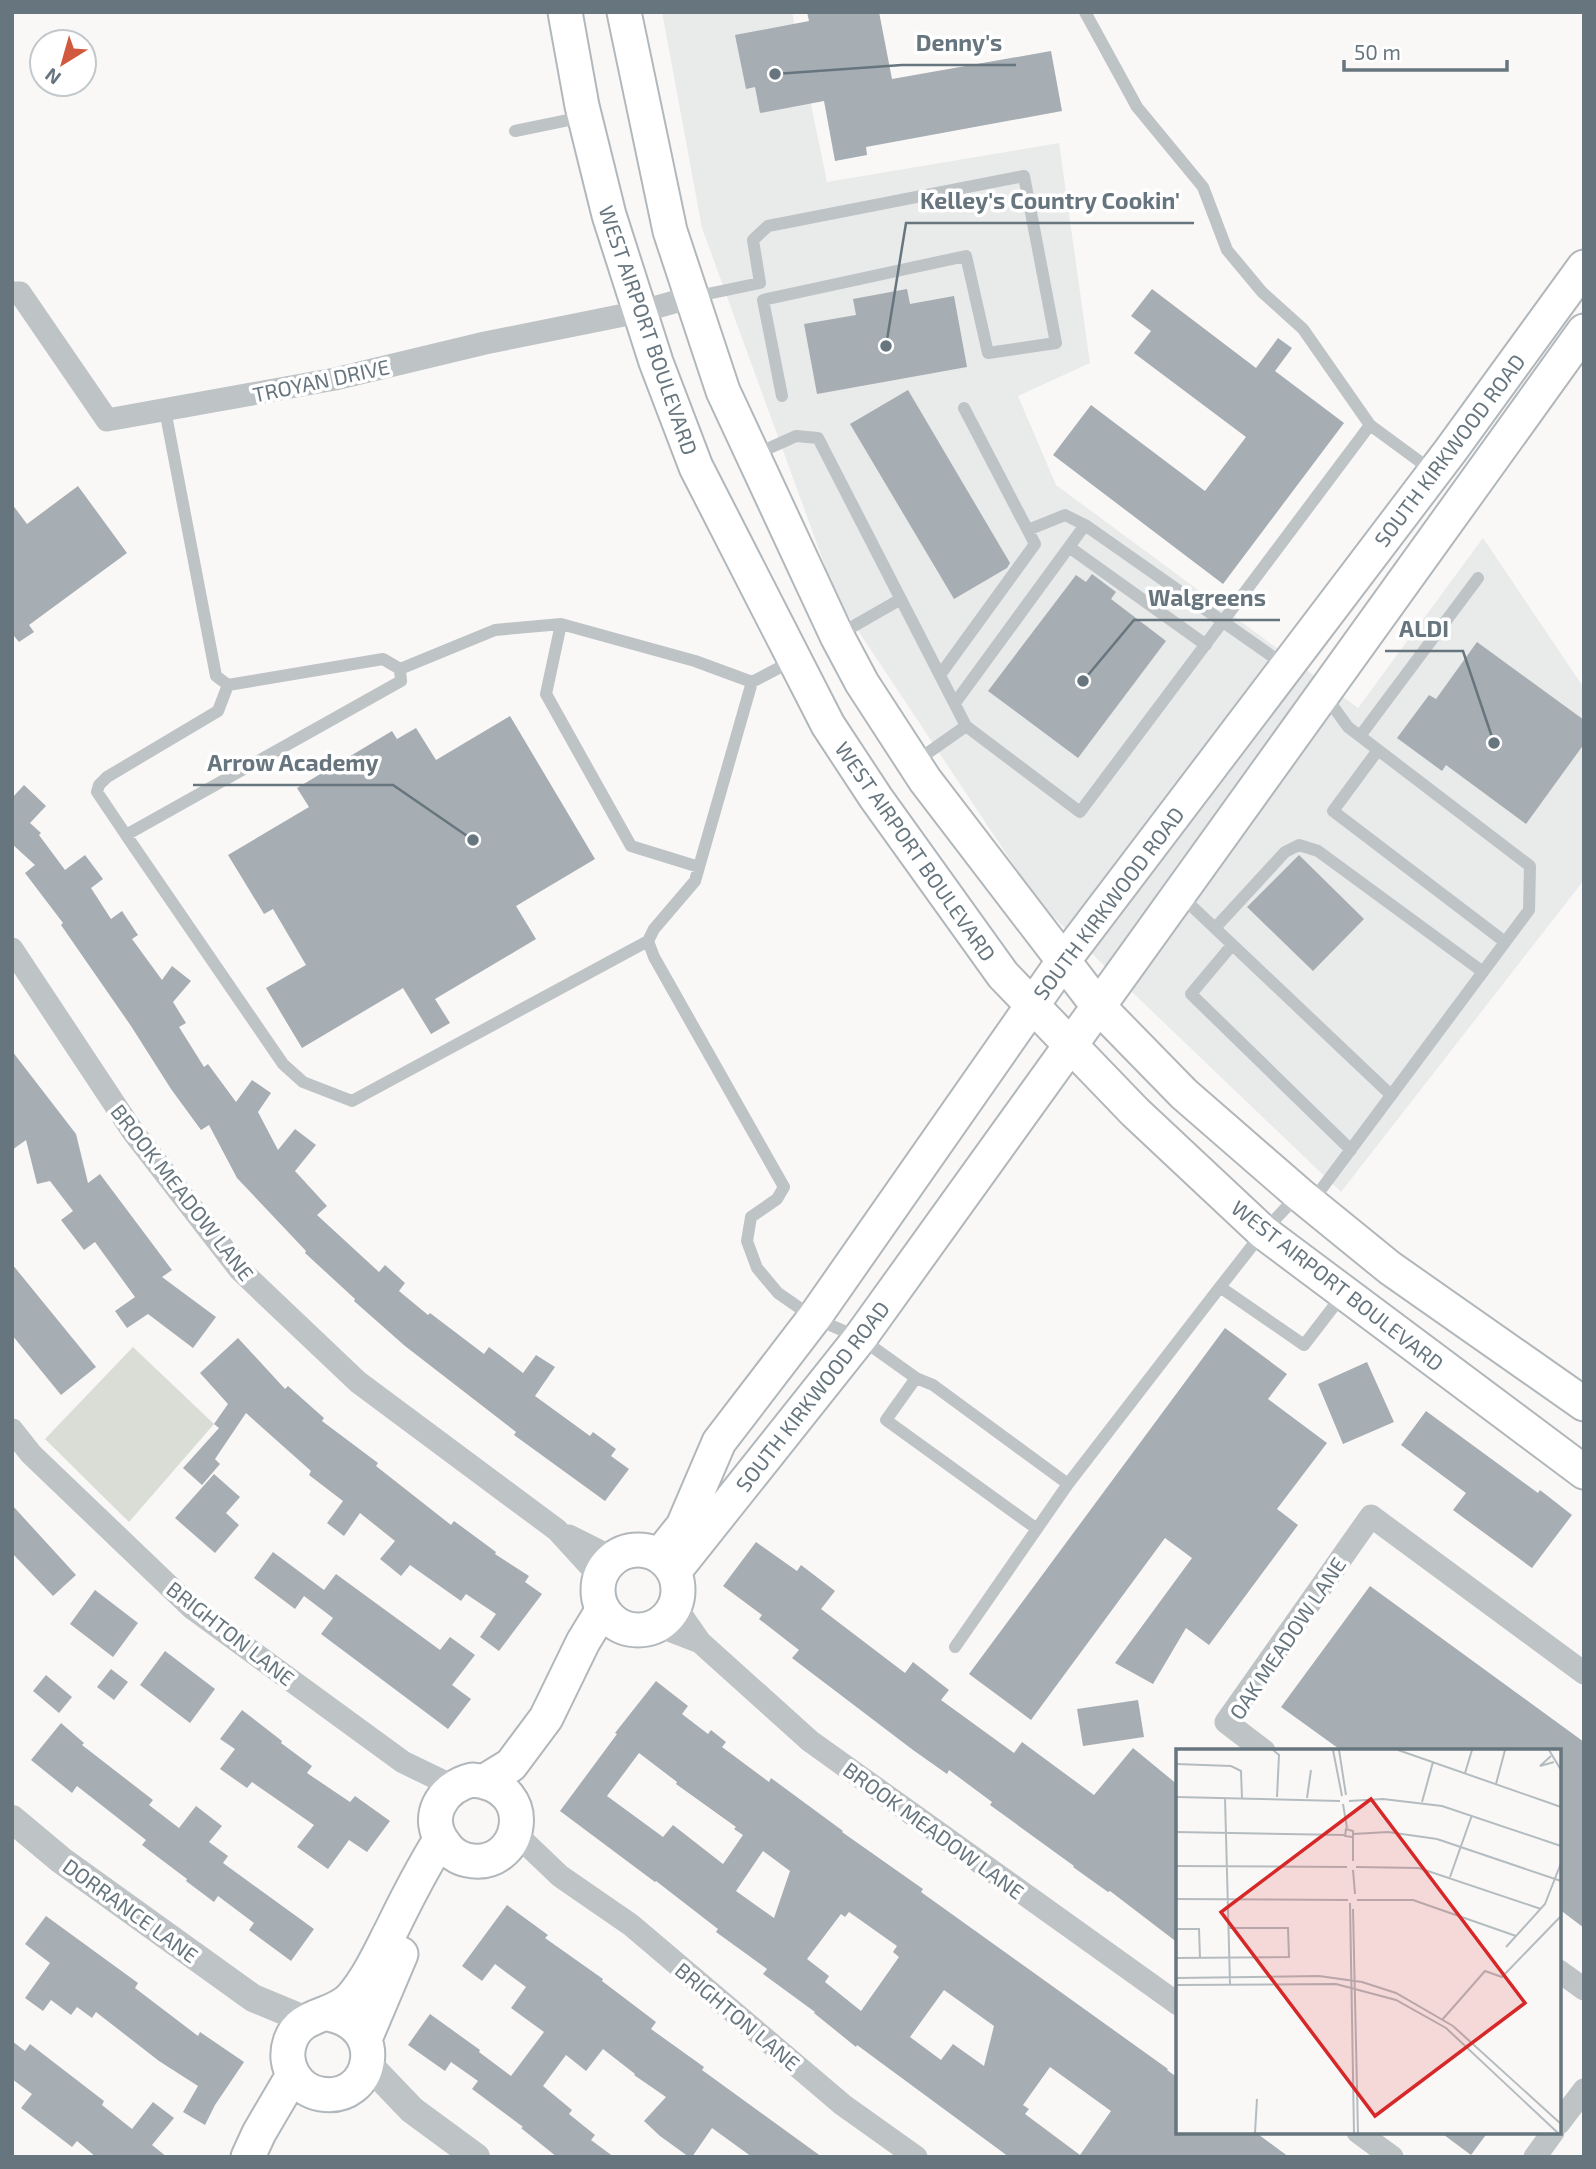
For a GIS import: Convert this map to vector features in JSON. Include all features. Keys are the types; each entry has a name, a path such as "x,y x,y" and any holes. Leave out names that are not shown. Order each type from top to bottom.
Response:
{"main road":[{"name":"WEST AIRPORT BOULEVARD","path":"565,12 584,117 609,215 639,312 696,467 828,725 876,798 1003,975 1135,1112 1263,1232 1584,1472"},
{"path":"624,12 670,230 723,391 837,636 862,684 913,763 1098,1006 1184,1094 1305,1199 1390,1268 1584,1404"},
{"name":"SOUTH KIRKWOOD ROAD","path":"666,1564 719,1442 814,1318 1063,960 1434,472 1584,267"},
{"name":"SOUTH KIRKWOOD ROAD","path":"666,1564 860,1338 1584,331"},
{"path":"1434,472 1465,495"},
{"path":"794,660 837,636"},
{"path":"1286,667 1323,693"},
{"path":"610,1593 610,1637 509,1830 488,1860 474,1861 451,1849 436,1827 459,1791 511,1765 546,1718 610,1593 623,1552 635,1549 648,1551 666,1564 678,1594 666,1615 648,1629 635,1630 610,1593"},
{"path":"459,1791 498,1786 508,1795 509,1830"},
{"path":"338,2072 288,2064 287,2052 308,2025 346,2004 363,1984 422,1869 451,1849"},
{"path":"266,2157 295,2108 338,2072 422,1904 437,1882 451,1849"},
{"path":"248,2157 258,2133 338,2072 359,2029 350,2021 308,2025"}],"street":[{"name":"TROYAN DRIVE","path":"12,293 20,293 107,421 335,379 485,343 639,312 692,297"},
{"name":"BROOK MEADOW LANE","path":"12,949 133,1132 240,1270 358,1382 557,1530 610,1593"},
{"name":"BRIGHTON LANE","path":"12,1430 31,1454 192,1608 403,1762 459,1791"},
{"name":"OAK MEADOW LANE","path":"1261,1749 1226,1722 1371,1516 1584,1674"},
{"name":"BROOK MEADOW LANE","path":"666,1615 810,1741 1176,2003"},
{"name":"DORRANCE LANE","path":"12,1819 61,1860 253,1998 308,2025"},
{"name":"BRIGHTON LANE","path":"509,1830 560,1876 631,1925 843,2105 916,2157"},
{"path":"1561,1972 1584,1989"},
{"path":"338,2072 412,2110 477,2157"},
{"path":"1561,2120 1584,2090"},
{"path":"1360,2134 1392,2157"},
{"path":"1535,2157 1552,2134"}],"lane":[{"path":"1085,12 1137,107 1203,187 1227,250 1262,292 1303,329 1370,425 1434,472"},
{"path":"515,131 584,117"},
{"path":"763,300 966,256 988,353 1056,343 1024,176 768,226 753,240 763,300 782,396"},
{"path":"692,297 760,283"},
{"path":"940,675 1035,544 964,408"},
{"path":"166,410 216,676 228,685 383,659 400,669"},
{"path":"753,456 796,436 818,438 966,726 1080,812 1370,425"},
{"path":"1028,530 1065,515 1085,524 1286,667"},
{"path":"955,703 1085,524"},
{"path":"1069,547 1206,645"},
{"path":"1360,736 1478,578"},
{"path":"837,636 901,599"},
{"path":"400,669 495,631 561,624 695,661 752,682"},
{"path":"561,624 546,694 631,846 699,867"},
{"path":"228,685 218,711 107,777 99,785 97,792 283,1064 303,1082 352,1101 648,941 654,929 695,881 752,682 794,660"},
{"path":"126,835 401,681 400,669"},
{"path":"955,1647 1068,1484 1196,1316 1263,1232 1305,1199 1351,1150 1529,910 1530,866 1348,727 1323,693"},
{"path":"913,763 966,726"},
{"path":"1378,750 1333,811 1506,942"},
{"path":"1215,929 1285,852 1299,845 1318,851 1483,972"},
{"path":"1179,894 1391,1095"},
{"path":"648,941 654,957 784,1187 777,1199 751,1217 747,1241 757,1268 778,1293 814,1318 860,1338 916,1378 933,1385 1068,1484"},
{"path":"1232,945 1191,994 1351,1150"},
{"path":"1220,1287 1304,1345 1344,1293"},
{"path":"916,1378 886,1420 1037,1530"}],"shaded area":[{"path":"662,12 792,12 827,182 1059,143 1090,363 1018,396 1056,485 1358,708 1483,538 1584,688 1584,880 1341,1192 1039,903 837,599 702,228"},
{"path":"133,1347 214,1424 129,1522 45,1439"}],"building":[{"path":"807,12 879,12 892,79 1051,51 1062,111 866,147 867,155 835,161 824,101 760,113 755,87 746,89 735,35 809,21"},
{"path":"907,289 910,304 954,296 967,367 817,394 804,324 856,315 853,299"},
{"path":"1152,289 1256,368 1278,338 1292,348 1275,371 1344,423 1223,584 1053,455 1091,405 1205,491 1246,437 1134,353 1151,331 1131,316"},
{"path":"908,390 1010,563 1007,568 954,599 850,424"},
{"path":"78,486 127,553 29,625 34,632 19,642 12,637 12,504 27,524"},
{"path":"1092,574 1116,592 1111,599 1166,641 1078,758 988,691 1076,575 1086,582"},
{"path":"1477,642 1584,720 1584,744 1526,824 1446,765 1442,771 1397,738 1429,695 1436,699"},
{"path":"510,716 595,859 516,906 536,939 435,999 450,1023 431,1034 403,988 302,1048 266,988 306,965 273,909 264,914 228,855 309,807 297,788 392,731 397,739 416,728 436,760"},
{"path":"24,785 46,806 30,823 41,833 39,835 65,870 85,855 103,879 91,888 111,919 122,911 138,935 132,939 162,980 172,966 191,981 173,1002 186,1023 179,1027 204,1067 208,1064 236,1102 252,1080 271,1093 258,1112 278,1150 295,1129 316,1145 295,1171 327,1206 317,1215 379,1272 385,1265 405,1283 399,1291 484,1354 489,1347 523,1373 536,1355 555,1367 535,1396 590,1436 593,1432 616,1449 611,1456 629,1469 605,1501 514,1435 516,1432 405,1346 305,1253 237,1178 209,1125 201,1130 171,1089 61,925 63,923 25,873 35,865 12,844 12,798"},
{"path":"1299,855 1364,919 1313,971 1247,907"},
{"path":"12,1051 76,1134 88,1183 100,1174 172,1270 162,1277 216,1317 193,1348 148,1314 127,1328 115,1311 135,1297 95,1242 84,1250 61,1220 73,1211 50,1181 37,1184 26,1140 12,1150"},
{"path":"12,1264 96,1367 61,1395 12,1335"},
{"path":"1225,1328 1287,1374 1268,1399 1327,1443 1277,1509 1298,1525 1209,1645 1186,1628 1153,1684 1115,1663 1192,1558 1165,1538 1031,1720 969,1674"},
{"path":"238,1338 285,1389 288,1386 324,1418 322,1421 378,1463 376,1466 451,1525 454,1521 496,1552 495,1554 529,1576 525,1582 542,1594 499,1651 480,1637 496,1614 466,1594 461,1601 410,1565 401,1576 380,1559 395,1541 360,1513 344,1536 327,1523 343,1501 309,1475 311,1471 246,1413 215,1459 220,1464 202,1485 183,1468 219,1428 214,1424 228,1404 200,1373"},
{"path":"1367,1362 1394,1422 1343,1444 1318,1384"},
{"path":"1426,1411 1572,1515 1532,1568 1453,1510 1466,1493 1401,1445"},
{"path":"214,1474 240,1497 226,1513 239,1525 215,1553 175,1518"},
{"path":"12,1505 76,1575 53,1596 12,1553"},
{"path":"756,1542 797,1571 801,1565 835,1591 821,1609 905,1673 913,1662 949,1690 941,1700 1014,1753 1022,1742 1094,1795 1133,1748 1176,1783 1176,1941 990,1805 992,1802 949,1770 947,1774 913,1750 792,1658 799,1650 759,1619 762,1615 723,1586"},
{"path":"273,1552 324,1590 336,1574 440,1650 450,1637 475,1655 452,1685 471,1699 448,1729 321,1634 333,1618 304,1596 295,1609 254,1578"},
{"path":"1370,1586 1584,1742 1584,1928 1561,1911 1561,1749 1339,1749 1281,1707"},
{"path":"95,1590 138,1623 113,1657 70,1624"},
{"path":"165,1651 215,1689 190,1723 140,1685"},
{"path":"111,1669 128,1682 114,1700 97,1687"},
{"path":"46,1675 72,1697 59,1713 33,1691"},
{"path":"656,1681 688,1706 682,1714 708,1734 711,1730 726,1742 722,1747 769,1782 771,1778 923,1889 921,1892 1168,2069 1176,2077 1176,2134 1258,2134 1289,2157 1009,2157 857,2045 856,2047 815,2012 763,1974 767,1969 716,1932 718,1929 560,1811 617,1734 615,1733","holes":["639,1753 743,1835 723,1864 673,1825 663,1837 607,1796","763,1851 790,1871 774,1918 736,1891","849,1912 897,1946 893,1952 899,1957 861,2011 825,1982 829,1976 807,1959 841,1914 845,1917","944,1990 994,2026 984,2066 953,2044 941,2060 910,2037","1050,2067 1111,2111 1080,2155 1025,2114 1029,2109 1023,2105"]},
{"path":"1138,1700 1144,1737 1083,1746 1077,1709"},
{"path":"242,1710 312,1766 307,1773 350,1802 355,1796 390,1821 367,1852 349,1840 328,1869 297,1847 314,1825 252,1782 247,1788 220,1769 235,1749 220,1739"},
{"path":"61,1723 84,1743 82,1745 153,1800 149,1805 179,1828 196,1806 222,1826 209,1842 228,1856 223,1863 314,1929 291,1961 249,1930 254,1923 218,1896 214,1902 186,1881 187,1879 142,1845 146,1840 77,1786 72,1793 31,1760"},
{"path":"507,1905 548,1935 545,1938 603,1979 602,1981 656,2022 651,2029 704,2067 702,2070 822,2157 752,2157 712,2128 692,2157 689,2157 644,2121 666,2097 603,2049 586,2071 566,2055 543,2086 572,2110 569,2114 595,2135 591,2140 614,2157 557,2157 521,2128 523,2127 472,2089 478,2081 451,2062 445,2071 408,2045 430,2014 511,2076 544,2032 511,2008 526,1987 495,1964 482,1981 462,1966"},
{"path":"46,1916 138,1983 135,1988 198,2036 200,2032 244,2062 205,2125 183,2112 198,2086 159,2061 96,2012 92,2018 77,2007 71,2015 51,2000 43,2011 25,1998 50,1963 25,1944"},
{"path":"12,2041 25,2051 30,2044 104,2101 102,2105 132,2129 153,2102 174,2118 152,2145 167,2157 96,2157 77,2141 72,2147 21,2108 32,2094 12,2079"},
{"path":"1443,2134 1487,2134 1471,2155"}],"place":[{"name":"Denny's","path":"775,74"},
{"name":"Kelley's Country Cookin'","path":"886,346"},
{"name":"Walgreens","path":"1083,681"},
{"name":"ALDI","path":"1494,743"},
{"name":"Arrow Academy","path":"473,840"}]}
